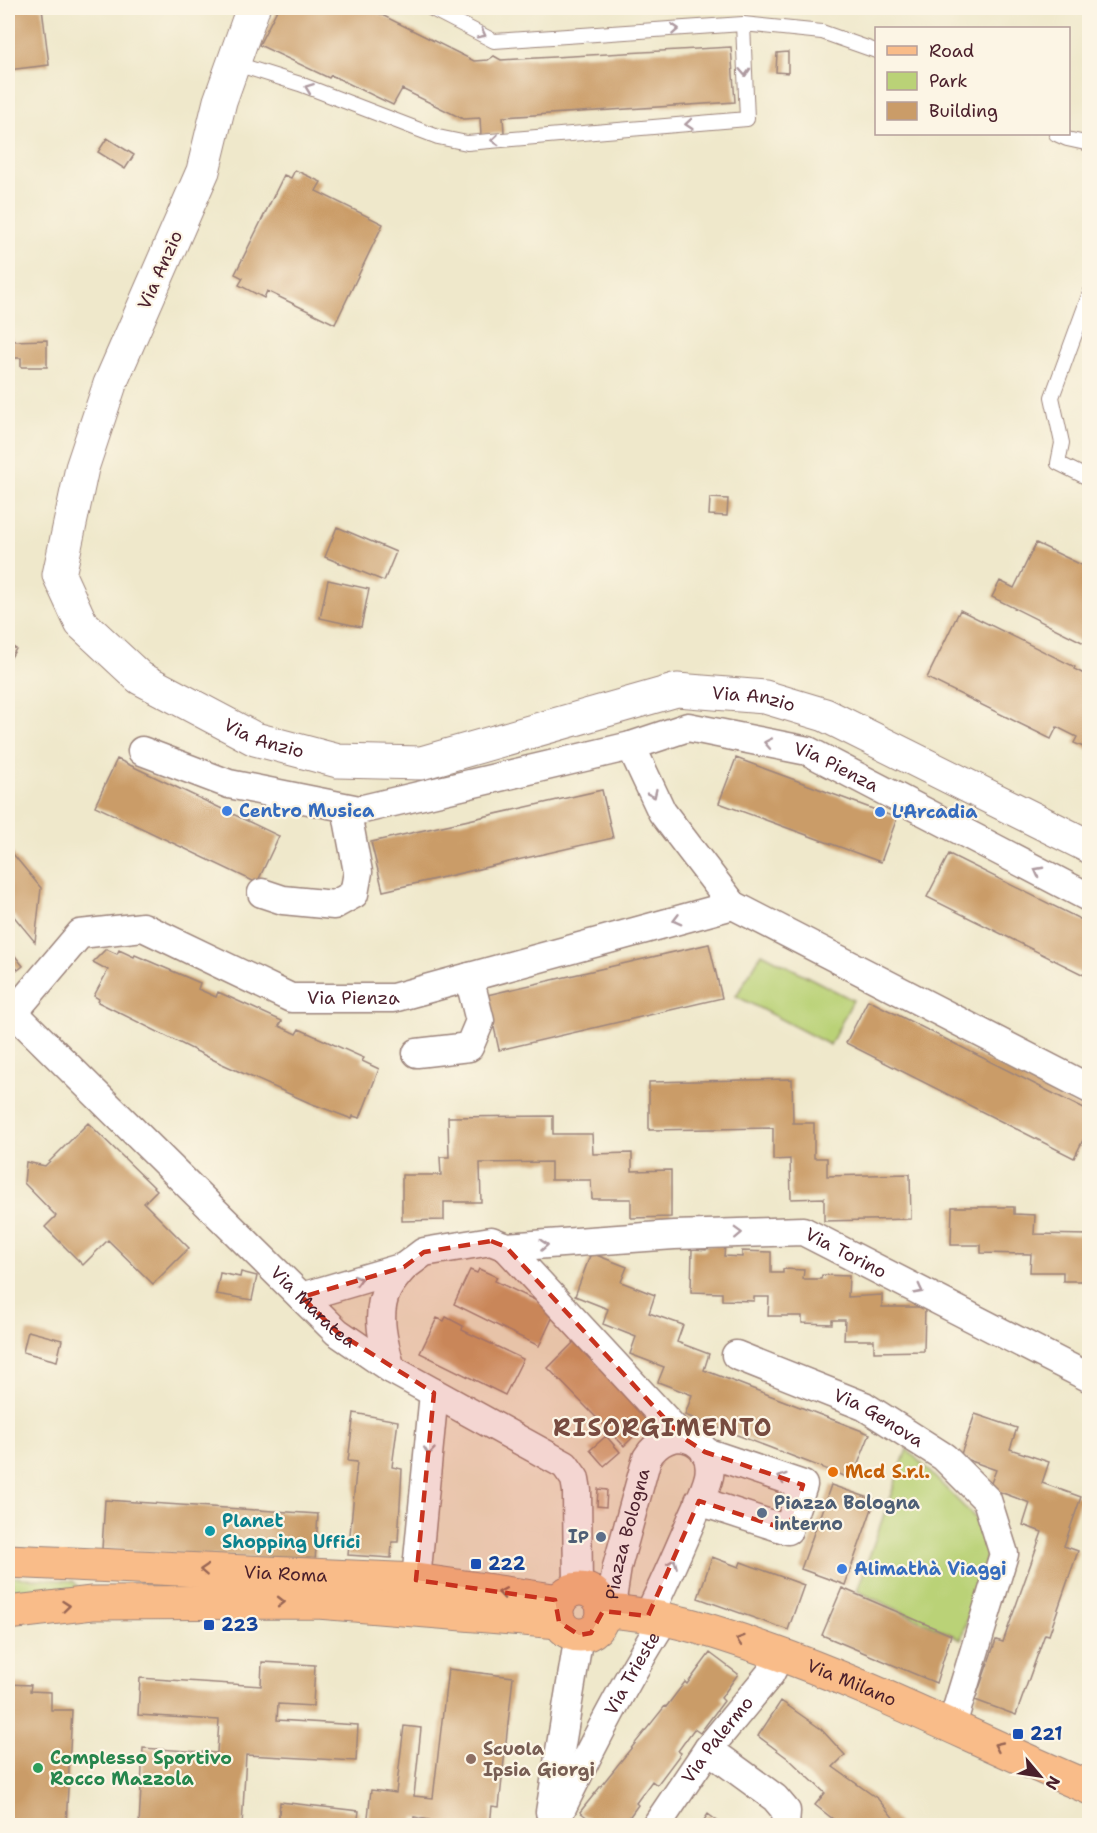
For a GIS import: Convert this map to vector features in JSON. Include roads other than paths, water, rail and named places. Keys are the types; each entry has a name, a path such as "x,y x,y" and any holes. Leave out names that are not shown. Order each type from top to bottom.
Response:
{"main road":[{"name":"Via Roma","path":"8,1561 416,1580 569,1612"},
{"path":"569,1612 587,1591 595,1595 606,1612"},
{"name":"Via Roma","path":"8,1613 92,1603 318,1602 569,1612"},
{"name":"Via Milano","path":"606,1612 656,1617 780,1654 843,1678 1089,1787"}],"street":[{"name":"Via Anzio","path":"253,8 220,101 203,171 110,384 81,468 59,575 81,623 140,678 255,739 338,761 421,763 677,690 765,697 825,715 1089,847"},
{"name":"Via Pienza","path":"142,751 229,784 359,810 631,746 688,727 808,751 1089,898"},
{"path":"631,746 662,812 733,905 1089,1089"},
{"path":"262,893 283,900 334,905 354,894 358,872 346,807"},
{"name":"Via Pienza","path":"10,1010 80,934 143,927 291,998 393,998 733,905"},
{"path":"417,1053 469,1047 480,1021 469,977"},
{"name":"Via Maratea","path":"10,1010 337,1332 391,1369 565,1465 575,1479 577,1491 569,1612"},
{"name":"Via Torino","path":"302,1297 404,1267 424,1252 491,1241 506,1247 674,1235 803,1231 1089,1378"},
{"path":"506,1247 709,1460 708,1479 666,1579 656,1617"},
{"path":"391,1369 383,1338 382,1305 387,1290 404,1267"},
{"name":"Via Genova","path":"736,1355 864,1406 944,1457 987,1500 1004,1554 952,1725"},
{"path":"416,1580 434,1393"},
{"name":"Piazza Bologna","path":"606,1612 647,1458 661,1441 671,1437 694,1445"},
{"path":"694,1445 803,1485 788,1530 699,1501"},
{"path":"547,1826 569,1612"},
{"name":"Via Trieste","path":"553,1826 578,1774 650,1642 656,1617"},
{"name":"Via Palermo","path":"656,1826 708,1749 770,1674 780,1654"},
{"path":"708,1749 775,1798 786,1811 786,1825"}],"lane":[{"path":"430,8 494,41 743,24 822,32 875,51"},
{"path":"233,63 300,84 438,137 467,143 747,119 743,24"},
{"path":"1058,135 1089,144"},
{"path":"1089,293 1052,397 1062,443 1058,463 1089,479"}],"place":[{"name":"Centro Musica","path":"227,811"},
{"name":"L'Arcadia","path":"880,812"},
{"name":"Mcd S.r.l.","path":"833,1472"},
{"name":"Piazza Bologna interno","path":"762,1513"},
{"name":"Planet Shopping Uffici","path":"210,1531"},
{"name":"IP","path":"601,1537"},
{"name":"222","path":"476,1564"},
{"name":"Alimathà Viaggi","path":"842,1569"},
{"name":"223","path":"209,1625"},
{"name":"221","path":"1018,1734"},
{"name":"Scuola Ipsia Giorgi","path":"471,1759"},
{"name":"Complesso Sportivo Rocco Mazzola","path":"38,1768"}],"district":[{"name":"RISORGIMENTO","path":"663,1428"}]}
